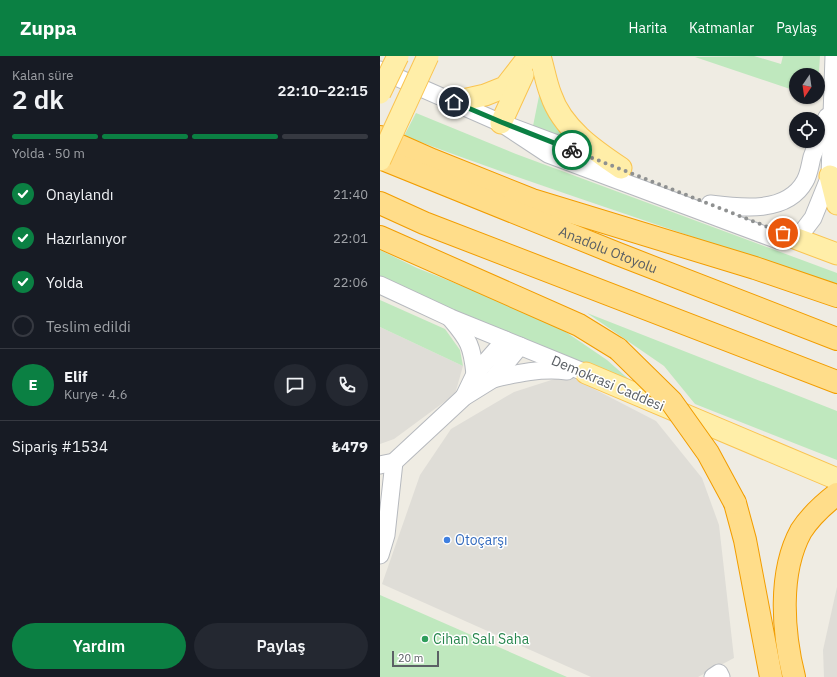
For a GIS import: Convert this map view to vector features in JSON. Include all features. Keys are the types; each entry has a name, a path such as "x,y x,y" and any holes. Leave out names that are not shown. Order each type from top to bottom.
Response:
{"highway":[{"path":"380,137 432,160 532,200 755,268 837,296"},
{"name":"Anadolu Otoyolu","path":"380,159 837,339"},
{"path":"380,203 460,237 837,382"},
{"path":"380,237 579,325 618,349 671,401 708,453 735,503 745,540 771,677"},
{"path":"794,677 788,655 784,593 792,556 801,531 824,504 837,494"}],"main road":[{"path":"380,93 398,56"},
{"path":"380,159 428,56"},
{"path":"454,102 485,95 505,87 529,56"},
{"path":"501,122 532,56"},
{"path":"540,56 551,97 573,131 586,144 621,168"},
{"path":"830,176 837,204"},
{"path":"797,239 837,254"},
{"name":"Demokrasi Caddesi","path":"586,373 837,479"}],"street":[{"path":"501,122 548,154 778,240 797,239 813,218 830,176 835,104 834,56"},
{"path":"380,70 501,122 621,168 797,239"},
{"path":"710,204 746,208 764,206 782,202 796,192 806,181 835,104"},
{"name":"Demokrasi Caddesi","path":"380,285 451,318 586,373"},
{"path":"451,318 464,335 473,351 475,374"},
{"path":"464,397 475,374 512,343"},
{"path":"493,379 512,343"},
{"path":"380,555 386,535 387,464 464,397 493,379 527,371 548,369 586,373"},
{"path":"713,677 719,674 721,677"}],"shaded area":[{"path":"380,327 463,366 455,394 394,439 380,444"},
{"path":"567,375 656,421 702,478 719,525 734,658 698,677 591,677 382,584 420,475 451,429 514,392"},
{"path":"837,587 837,677 824,677 823,650"}],"green space":[{"path":"754,56 781,64 783,56 820,56 819,68 789,68 789,89 695,57"},
{"path":"540,91 568,143 532,131"},
{"path":"416,113 516,154 837,273 837,287 512,175 404,136"},
{"path":"380,250 417,268 500,301 563,330 607,360 641,390 513,338 380,277"},
{"path":"380,300 445,329 460,350 463,366 380,327"},
{"path":"587,313 837,411 837,460 695,404 664,366"},
{"name":"Cihan Salı Saha","path":"380,595 567,677 380,677"}],"way so far":[{"path":"572,150 783,233"}],"place":[{"name":"Otoçarşı","path":"447,540"},
{"name":"Cihan Salı Saha","path":"425,639"}],"route":[{"path":"454,102 572,150"}]}
